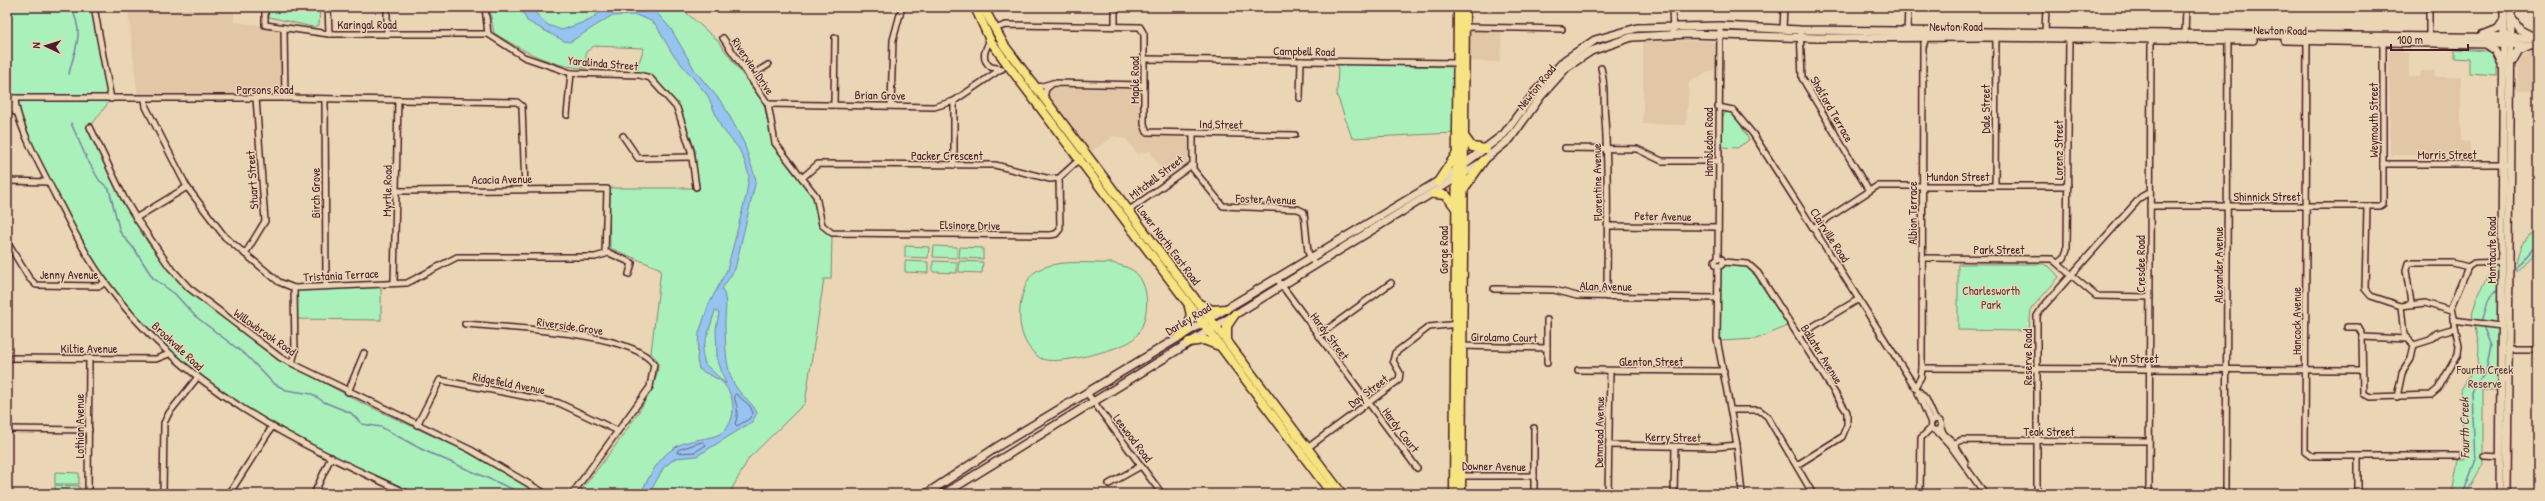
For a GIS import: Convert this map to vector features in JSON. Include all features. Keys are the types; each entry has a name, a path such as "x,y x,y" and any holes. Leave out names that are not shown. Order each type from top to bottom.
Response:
{"main road":[{"name":"Lower North East Road","path":"974,7 1004,67 1028,92 1187,303 1209,324"},
{"name":"Lower North East Road","path":"983,7 1004,45 1198,302 1209,324 1224,345 1305,450 1336,493"},
{"name":"Gorge Road","path":"1458,7 1461,27 1464,133 1463,165 1455,180 1458,324 1458,476 1462,494"},
{"name":"Gorge Road","path":"1461,27 1465,7"},
{"name":"Montacute Road","path":"2504,7 2508,18"},
{"name":"Montacute Road","path":"2507,494 2508,449 2505,348 2501,326 2502,164 2503,67 2507,41 2508,18 2511,7"},
{"path":"2479,37 2498,29 2508,18 2520,30 2536,38"},
{"name":"Newton Road","path":"1463,165 1504,134 1555,68 1573,53 1595,40 1624,30 1673,26 1720,26 1784,29 1800,33"},
{"name":"Newton Road","path":"1459,172 1484,160 1510,139 1550,85 1580,57 1618,40 1650,34 1720,35 1800,33 2307,38 2429,40 2485,44 2507,41"},
{"name":"Newton Road","path":"1907,34 1926,37 2045,33 2069,36"},
{"name":"Newton Road","path":"2429,40 2479,37 2507,41"},
{"path":"2507,41 2536,38"},
{"path":"990,40 1004,45"},
{"path":"2507,41 2538,45"},
{"name":"Montacute Road","path":"2500,494 2500,457 2510,275 2511,63 2507,41"},
{"path":"2485,44 2495,51 2503,67"},
{"path":"2511,63 2519,50 2530,45"},
{"name":"Gorge Road","path":"1454,494 1458,476 1461,346 1458,324 1463,191 1456,155 1461,63"},
{"path":"1464,133 1466,140 1471,146 1486,149"},
{"path":"1438,182 1456,155"},
{"path":"1463,191 1484,160"},
{"name":"Darley Road","path":"946,494 1189,342 1226,309 1438,182 1459,172"},
{"name":"Darley Road","path":"926,494 942,485 1000,445 1180,337 1235,314 1455,180"},
{"path":"1434,194 1441,193 1449,197 1455,210"},
{"path":"2502,262 2510,260"},
{"path":"1198,302 1208,309 1226,309"},
{"path":"1180,337 1187,330 1191,321 1191,314 1187,303"},
{"path":"1189,342 1206,340 1224,345 1226,328 1235,314"},
{"path":"2500,457 2506,454 2508,449"}],"street":[{"path":"94,7 111,99"},
{"name":"Karingal Road","path":"265,7 265,25 329,34 488,34"},
{"path":"328,7 329,34"},
{"path":"387,7 387,34"},
{"path":"485,7 488,34"},
{"path":"891,105 893,40 902,7"},
{"path":"994,28 1006,25 1115,26 1115,7"},
{"path":"1672,7 1673,34"},
{"path":"1784,7 1784,29"},
{"path":"1907,34 1908,7"},
{"path":"2045,33 2046,7"},
{"path":"2185,37 2186,7"},
{"path":"2429,7 2429,40"},
{"name":"Maple Road","path":"1115,26 1137,26 1142,29 1144,59 1144,124 1147,132"},
{"name":"Hambledon Road","path":"1718,266 1715,262 1718,258 1718,107 1720,26"},
{"path":"1461,27 1562,29"},
{"path":"284,28 285,98"},
{"name":"Shalford Terrace","path":"1800,33 1802,78 1869,192"},
{"name":"Yaralinda Street","path":"488,34 524,57 571,73 638,75 650,78 676,108 692,157 696,187"},
{"name":"Dale Street","path":"1995,186 1996,35"},
{"name":"Lorenz Street","path":"2058,263 2064,258 2067,250 2069,36"},
{"name":"Albion Terrace","path":"1915,387 1922,368 1923,48 1926,37"},
{"name":"Cresdee Road","path":"2149,494 2151,37"},
{"name":"Riverview Drive","path":"723,38 768,104 775,142 816,196 822,225 826,230"},
{"path":"834,104 835,38"},
{"name":"Alexander Avenue","path":"2226,494 2228,38"},
{"name":"Hancock Avenue","path":"2307,38 2305,370 2305,448 2307,454 2312,456 2358,457 2458,456"},
{"name":"Weymouth Street","path":"2382,204 2383,39"},
{"path":"985,80 989,65 984,53 990,40"},
{"name":"Campbell Road","path":"1144,59 1461,63"},
{"path":"1300,98 1301,61"},
{"path":"989,65 1004,67"},
{"path":"750,78 768,66"},
{"name":"Brian Grove","path":"768,104 891,105 934,107 954,101 1004,67"},
{"name":"Florentine Avenue","path":"1602,68 1604,78 1604,117 1608,149 1607,297"},
{"path":"567,115 571,73"},
{"path":"1044,98 1046,89 1053,83"},
{"path":"1028,92 1035,86 1053,83 1144,85"},
{"name":"Parsons Road","path":"7,98 285,98 517,102 522,106 525,189"},
{"name":"Brookvale Road","path":"7,98 22,123"},
{"name":"Brookvale Road","path":"15,98 16,107 22,123 48,182 82,248 105,282 146,330 169,354 197,378 272,427 395,491 409,494"},
{"name":"Tristania Terrace","path":"145,98 146,107 187,187 225,237 279,282 294,288 407,283 457,257 595,256 606,254"},
{"name":"Stuart Street","path":"245,254 265,221 256,98"},
{"name":"Birch Grove","path":"325,99 326,286"},
{"name":"Myrtle Road","path":"394,283 398,100"},
{"path":"954,101 954,164"},
{"name":"Clairville Road","path":"1718,107 1733,110 1740,117 1915,387 1926,399 1935,426 1952,443 1985,494"},
{"name":"Willowbrook Road","path":"90,127 124,198 136,218 169,266 189,288 270,350 292,363 498,465 546,494"},
{"name":"Ind Street","path":"1147,132 1295,135"},
{"name":"Mitchell Street","path":"1128,211 1192,165 1193,134"},
{"path":"623,136 638,158 692,157"},
{"path":"1565,148 1641,149 1662,161 1718,161"},
{"path":"1059,178 1086,155"},
{"name":"Packer Crescent","path":"802,178 818,164 954,164 1003,166 1050,179 1059,178"},
{"name":"Morris Street","path":"2383,164 2510,164"},
{"name":"Foster Avenue","path":"1192,165 1223,206 1302,210 1306,217 1306,245 1315,265"},
{"name":"Elsinore Drive","path":"826,230 832,234 1050,236 1056,234 1060,229 1059,178"},
{"path":"7,181 48,182"},
{"name":"Mundon Street","path":"1813,228 1877,186 2068,186"},
{"path":"136,218 187,187"},
{"name":"Acacia Avenue","path":"397,191 607,189 606,254"},
{"name":"Reserve Road","path":"2037,494 2037,316 2070,275 2141,197 2150,192"},
{"name":"Shinnick Street","path":"2150,206 2367,207 2382,204"},
{"path":"2367,207 2365,289 2371,296 2401,306 2411,303 2425,303 2451,311"},
{"name":"Peter Avenue","path":"1608,226 1718,227"},
{"name":"Jenny Avenue","path":"7,242 29,278 36,285 100,286 105,282"},
{"path":"606,254 609,253 632,264 629,274"},
{"path":"1718,258 1723,262 1718,266 1717,339 1737,445 1742,494"},
{"name":"Park Street","path":"1922,258 2048,259 2058,263"},
{"name":"Ballater Avenue","path":"1723,262 1751,266 1799,335 1847,412 1847,425 1842,437 1797,465"},
{"path":"2348,327 2358,327 2362,337 2363,394 2371,397 2428,396 2435,393 2458,354 2451,304 2468,268 2474,263 2502,262"},
{"path":"2058,263 2092,294 2100,297 2150,297"},
{"path":"2411,303 2406,270 2408,263 2453,263 2468,268"},
{"name":"Hardy Street","path":"1277,279 1369,403"},
{"path":"1318,336 1391,283"},
{"path":"292,363 295,352 294,288"},
{"name":"Alan Avenue","path":"1494,289 1554,290 1577,296 1717,298"},
{"path":"1799,335 1859,299"},
{"path":"2401,306 2404,335 2414,345"},
{"name":"Girolamo Court","path":"1547,320 1547,363"},
{"path":"2453,320 2488,326 2501,326"},
{"name":"Riverside Grove","path":"465,324 585,336 614,342 649,356 654,364 650,387 572,494"},
{"name":"Day Street","path":"1305,450 1399,380 1400,373 1393,360 1395,353 1429,327 1458,324"},
{"path":"2414,345 2430,340 2438,333 2455,328"},
{"path":"2362,337 2407,339"},
{"path":"2397,396 2402,372 2411,359 2414,345"},
{"name":"Girolamo Court","path":"1461,346 1547,348"},
{"path":"2505,348 2538,349"},
{"path":"348,392 364,353"},
{"name":"Kiltie Avenue","path":"7,358 156,359 169,354"},
{"name":"Lothian Avenue","path":"88,494 89,358"},
{"name":"Wyn Street","path":"1922,368 2362,370"},
{"name":"Glenton Street","path":"1578,370 1724,372"},
{"name":"Denmead Avenue","path":"1608,494 1610,371"},
{"path":"163,494 164,423 168,413 197,378"},
{"name":"Ridgefield Avenue","path":"417,425 440,380 559,403 618,431"},
{"name":"Leewood Road","path":"1087,393 1162,494"},
{"name":"Hardy Court","path":"1369,403 1417,468"},
{"path":"1731,410 1759,410 1767,416 1813,494"},
{"path":"1920,494 1920,438 1935,426"},
{"path":"229,494 272,427"},
{"name":"Downer Avenue","path":"1534,428 1534,494"},
{"path":"7,429 89,430"},
{"name":"Teak Street","path":"1952,443 2149,441"},
{"name":"Kerry Street","path":"1608,445 1675,447 1717,447 1737,445"},
{"path":"1674,494 1675,447"},
{"path":"2484,456 2500,457"},
{"path":"314,494 331,457"},
{"path":"2358,457 2358,494"},
{"path":"1109,484 1141,466"},
{"name":"Downer Avenue","path":"1458,476 1534,476"},
{"path":"942,485 946,494"}],"shaded area":[{"path":"128,7 234,7 234,22 284,28 285,98 138,99"},
{"path":"1467,29 1502,30 1500,62 1466,61"},
{"path":"1643,41 1712,41 1716,46 1715,69 1689,82 1686,125 1643,124"},
{"path":"2392,48 2403,48 2403,53 2409,53 2409,76 2420,77 2421,71 2435,71 2435,77 2461,77 2461,141 2470,142 2470,156 2390,155 2389,51"},
{"path":"2532,50 2538,50 2538,91 2517,91 2518,64 2522,57"},
{"path":"1040,88 1141,89 1141,129 1145,136 1192,138 1188,164 1167,178 1150,151 1137,154 1126,139 1114,136 1089,153"}],"green space":[{"path":"7,7 94,7 111,99 90,127 108,173 148,243 189,291 281,360 362,403 465,451 541,494 407,494 331,457 228,400 169,354 105,282 48,182 7,98"},
{"path":"267,7 320,7 319,25 313,27 269,17"},
{"path":"489,7 680,7 718,41 764,104 773,146 813,197 819,225 832,237 831,279 824,279 805,403 749,458 729,494 578,494 628,428 641,408 657,373 657,360 651,353 661,269 610,248 609,188 698,188 695,150 679,107 651,74 636,71 644,48 594,46 586,52 586,68 562,65 527,52 494,33"},
{"path":"2455,49 2488,51 2497,59 2497,75 2469,73 2469,59 2455,58"},
{"path":"1338,64 1454,67 1454,133 1352,138 1337,95"},
{"path":"1730,112 1735,115 1749,140 1737,148 1722,147 1722,118 1725,113"},
{"path":"2538,229 2538,249 2516,272 2518,253 2521,247 2527,237"},
{"path":"905,246 929,247 928,258 905,257"},
{"path":"934,246 957,247 957,258 933,257"},
{"path":"960,247 983,248 983,259 959,258"},
{"name":"Fourth Creek Reserve","path":"2499,256 2498,390 2483,390 2483,464 2466,494 2452,494 2458,460 2465,460 2460,391 2478,363 2479,345 2472,314 2477,298"},
{"path":"905,261 928,262 928,273 905,272"},
{"path":"933,261 957,262 957,273 933,272"},
{"path":"959,261 983,262 982,273 959,272"},
{"path":"1062,263 1112,263 1133,270 1141,279 1146,297 1146,307 1142,327 1137,335 1124,345 1100,353 1071,359 1047,360 1040,358 1033,352 1023,336 1020,318 1021,299 1031,276 1043,268"},
{"name":"Charlesworth Park","path":"1958,264 2043,264 2050,267 2059,277 2031,309 2029,331 1958,330"},
{"path":"1724,265 1743,265 1751,269 1788,326 1756,339 1720,341 1718,290 1719,279"},
{"path":"381,284 381,320 293,319 294,288"},
{"path":"55,472 79,473 79,484 55,484"},
{"path":"55,485 79,486 79,494 55,494"}],"water":[{"path":"521,7 529,7 548,25 562,30 590,20 607,7 646,7 656,12 671,29 696,72 723,104 744,143 756,180 735,269 722,289 726,303 725,323 728,368 738,390 757,413 752,422 697,456 676,458 664,467 649,494 640,494 654,468 668,452 683,443 715,436 723,432 732,418 732,401 725,385 718,379 699,369 697,360 699,333 708,306 727,270 746,196 749,176 739,149 721,127 708,96 672,53 656,25 651,21 636,15 611,16 570,42 564,41 527,21","holes":["715,311 719,313 716,329 717,358 726,384 705,364 702,352"]}],"waterway":[{"path":"69,74 78,41 77,26 71,7"},
{"path":"71,123 87,159 99,180 109,189 120,232 135,250 153,278 175,294 195,316 247,356 273,383 286,390 312,394 324,402 351,413 362,424 381,427 423,450 524,494"},
{"name":"Fourth Creek","path":"2512,272 2538,242"},
{"name":"Fourth Creek","path":"2482,322 2488,301 2499,287"},
{"name":"Fourth Creek","path":"2463,494 2475,462 2472,392 2486,371 2491,346 2483,326"}]}
